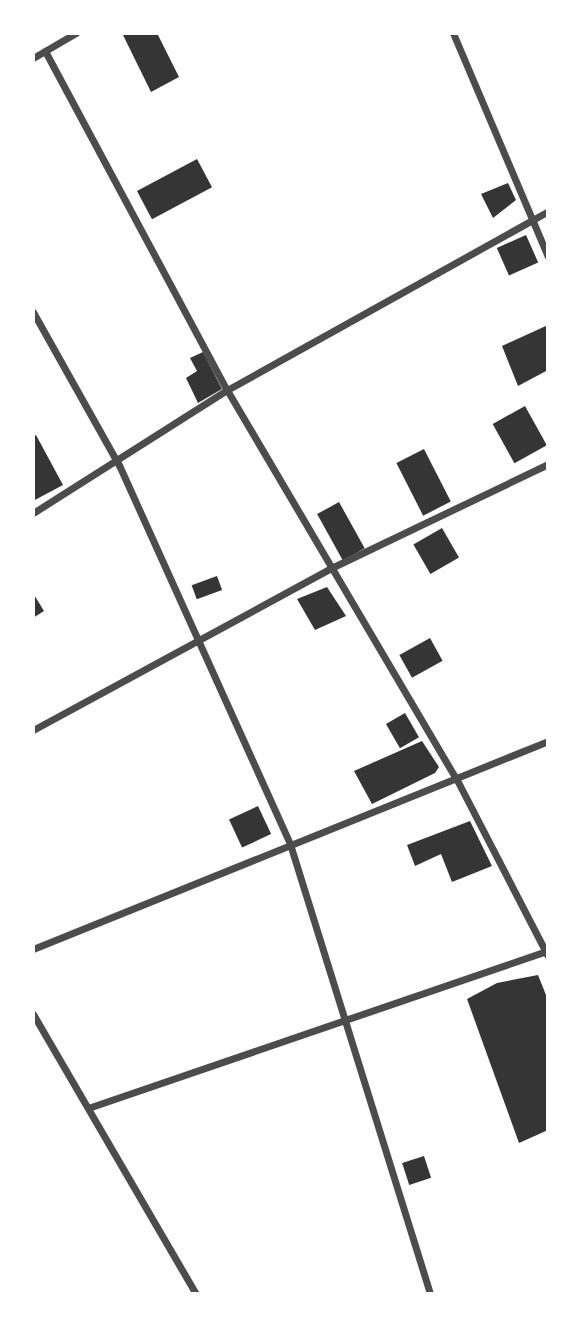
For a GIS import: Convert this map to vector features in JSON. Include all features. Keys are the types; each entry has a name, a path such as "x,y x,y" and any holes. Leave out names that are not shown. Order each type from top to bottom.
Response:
{"street":[{"path":"33,58 76,33"},
{"path":"453,33 548,257"},
{"path":"45,51 227,390 329,569 457,780 547,953 91,1107"},
{"path":"33,513 118,465 227,390 548,211"},
{"path":"33,312 118,465 199,638 290,845 342,1021 430,1294"},
{"path":"33,730 329,569 548,464"},
{"path":"33,949 548,741"},
{"path":"33,1014 91,1107 196,1294"}],"building":[{"path":"122,33 157,33 179,77 151,92"},
{"path":"197,159 212,187 152,219 137,191"},
{"path":"508,183 516,200 493,218 481,194"},
{"path":"526,235 538,262 509,275 497,248"},
{"path":"548,325 548,370 518,386 502,346"},
{"path":"203,352 222,389 198,403 186,378 197,371 190,358"},
{"path":"525,406 547,445 514,463 493,424"},
{"path":"36,435 63,485 33,501 33,437"},
{"path":"424,449 451,502 423,516 396,463"},
{"path":"339,502 365,548 343,560 317,514"},
{"path":"442,528 459,557 430,574 413,544"},
{"path":"217,576 222,590 197,599 192,585"},
{"path":"327,587 346,616 315,630 297,599"},
{"path":"33,593 44,611 33,618"},
{"path":"430,638 443,661 412,678 399,655"},
{"path":"405,713 419,737 400,748 386,724"},
{"path":"422,741 439,767 435,773 372,804 354,771"},
{"path":"258,806 271,834 242,848 229,820"},
{"path":"470,821 492,866 452,882 441,854 415,866 407,845"},
{"path":"538,975 548,1000 548,1130 519,1143 467,999 497,983"},
{"path":"424,1156 431,1178 409,1185 402,1163"}]}
